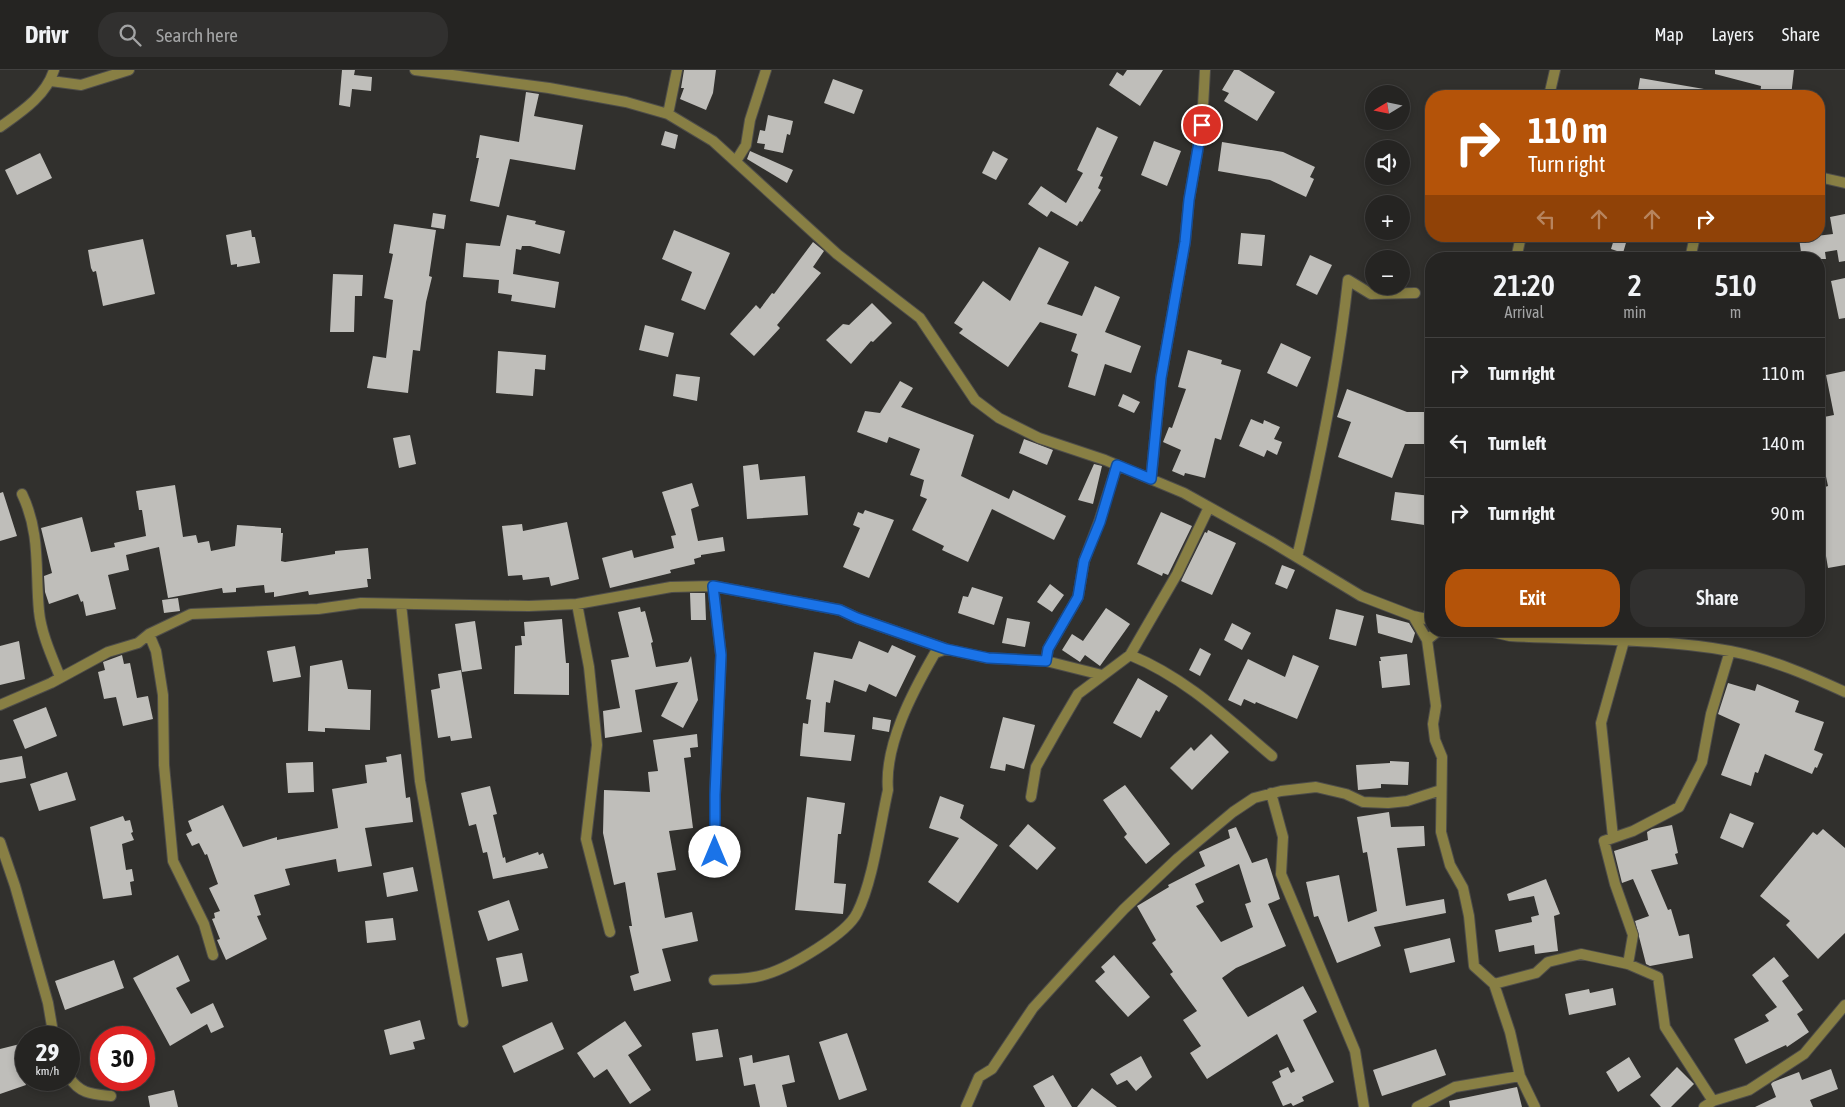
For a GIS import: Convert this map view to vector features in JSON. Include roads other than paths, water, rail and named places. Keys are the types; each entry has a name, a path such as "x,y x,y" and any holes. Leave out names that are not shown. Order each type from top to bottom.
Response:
{"street":[{"path":"0,128 29,106 51,81 54,70"},
{"path":"51,81 81,85 129,70"},
{"path":"415,70 549,88 626,102 668,114 713,141 838,254 920,318 975,400 998,418 1039,438 1151,479 1209,507 1361,596 1425,619"},
{"path":"668,114 677,70"},
{"path":"736,161 746,145 750,120 766,70"},
{"path":"1151,479 1161,378 1185,242 1189,200 1202,125 1205,70"},
{"path":"1549,90 1551,71"},
{"path":"1825,179 1845,184"},
{"path":"1297,557 1324,442 1343,331 1348,280 1371,294 1415,293"},
{"path":"1046,661 1048,649 1078,597 1084,561 1100,522 1117,465"},
{"path":"22,494 33,524 39,585 39,612 60,678"},
{"path":"1031,797 1036,767 1078,694 1130,655 1177,574 1209,507"},
{"path":"0,705 60,678 108,652 138,643 148,634 191,614 318,610 361,603 529,606 577,604 671,587 713,586 840,610 857,618 946,649 988,658 1046,661 1102,675"},
{"path":"713,586 721,655 715,795 715,852"},
{"path":"401,604 420,781 463,1022"},
{"path":"577,604 589,667 597,745 586,839 610,932"},
{"path":"1413,616 1425,637"},
{"path":"148,634 156,651 163,695 164,765 173,861 204,924 213,955"},
{"path":"1425,637 1436,706 1433,724 1435,740 1442,757 1441,832 1450,865 1463,888 1469,916 1474,966 1494,984 1510,1032 1520,1076 1535,1107"},
{"path":"1427,640 1431,637"},
{"path":"1533,637 1660,643 1730,652 1802,672 1845,692"},
{"path":"1613,837 1601,722 1624,641"},
{"path":"714,980 746,979 768,974 834,937 853,920 864,898 888,790 886,776 890,749 922,676 936,653 946,649"},
{"path":"1628,964 1633,934 1604,841 1633,832 1679,807 1702,762 1711,714 1730,652"},
{"path":"1130,655 1160,668 1212,704 1272,756"},
{"path":"966,1107 979,1077 992,1069 1034,1008 1124,909 1178,858 1232,812 1254,798 1271,793 1316,787 1363,802 1388,804 1407,801 1441,790"},
{"path":"1271,793 1283,837 1281,874 1355,1051 1364,1107"},
{"path":"0,842 15,886 48,1003 52,1026"},
{"path":"1494,984 1536,973 1548,962 1580,954 1628,964 1658,977 1665,1027 1709,1104 1748,1090 1804,1054 1845,1005"},
{"path":"1417,1107 1455,1087 1520,1076"},
{"path":"80,1090 84,1093 110,1096"}]}
